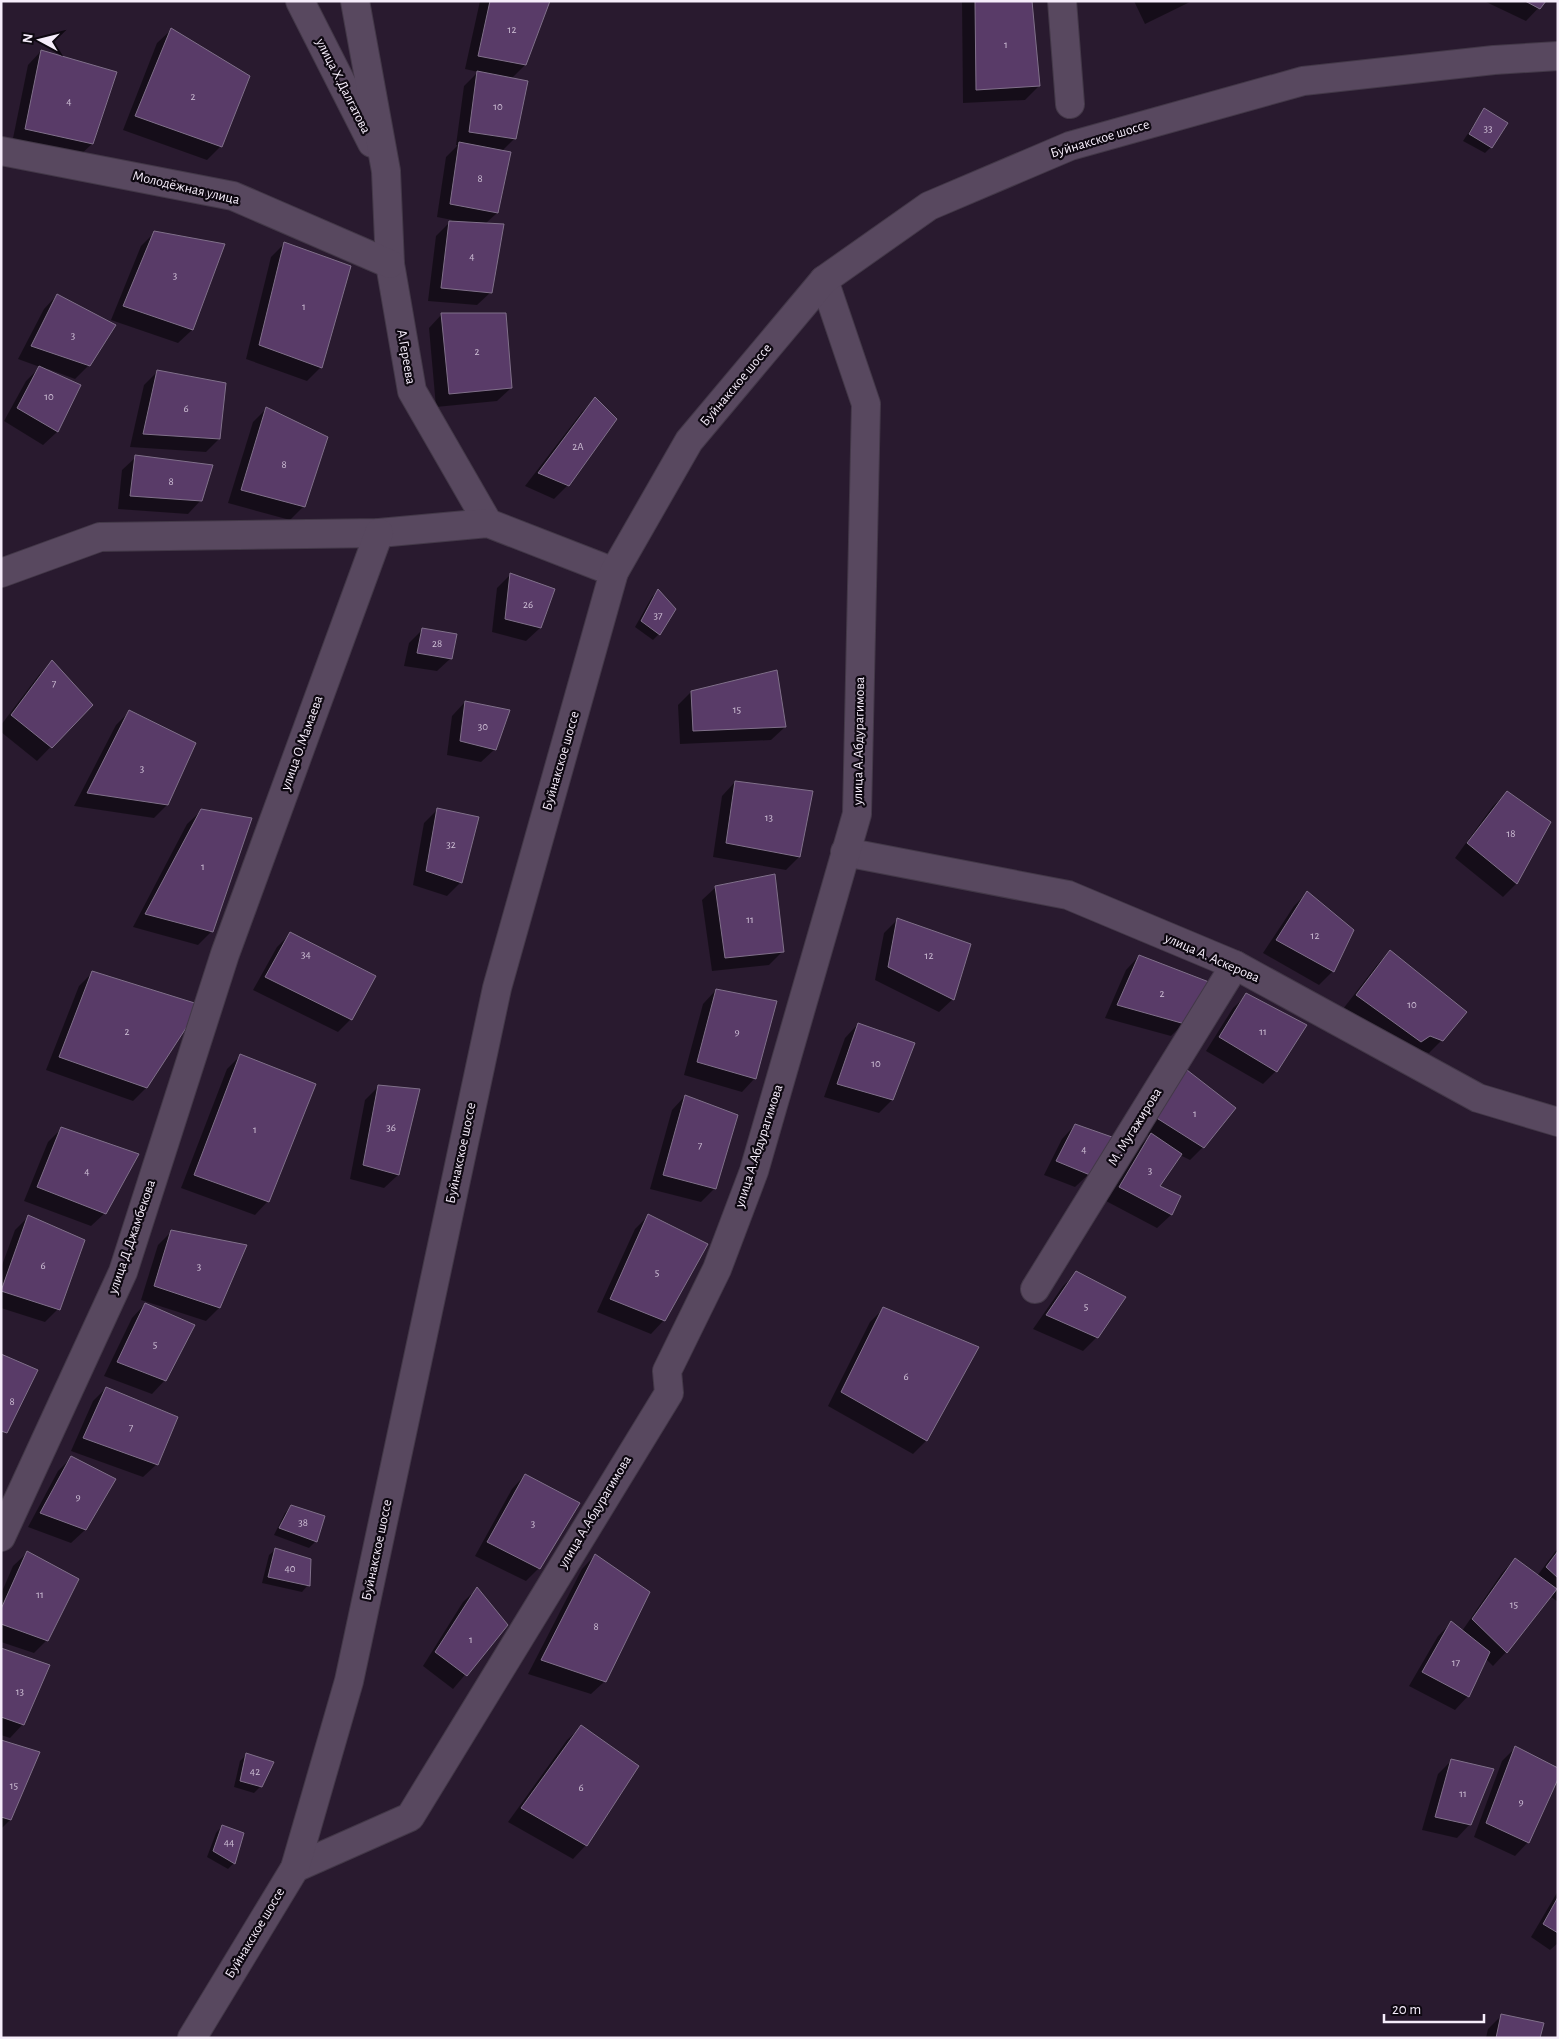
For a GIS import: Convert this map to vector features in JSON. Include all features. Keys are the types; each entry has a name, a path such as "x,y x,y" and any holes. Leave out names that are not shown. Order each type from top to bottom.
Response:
{"street":[{"name":"улица Х.Далгатова","path":"300,1 386,171"},
{"name":"A.Гереева","path":"355,1 386,171 390,264 412,391 488,523"},
{"path":"1062,1 1070,104"},
{"name":"Буйнакское шоссе","path":"192,2038 295,1868 349,1681 497,988 614,572 689,441 824,280 929,206 1070,146 1303,81 1494,60 1558,56"},
{"name":"Молодёжная улица","path":"1,151 233,196 390,264"},
{"name":"улица А.Абдурагимова","path":"295,1868 410,1817 669,1392 667,1372 717,1269 754,1171 857,814 866,404 824,280"},
{"path":"1,574 100,537 379,533 488,523 614,572"},
{"name":"улица О.Мамаева","path":"225,954 379,533"},
{"name":"улица А. Аскерова","path":"845,852 1068,895 1235,965 1478,1098 1558,1122"},
{"name":"улица Д.Джамбекова","path":"1,1538 123,1272 225,954"},
{"name":"М. Мугажирова","path":"1035,1289 1235,965"}],"building":[{"path":"490,1 550,1 526,65 478,56"},
{"path":"975,1 1032,1 1040,86 976,90"},
{"path":"1525,1 1546,1 1540,9"},
{"path":"171,28 250,76 222,147 135,116"},
{"path":"41,50 117,72 93,144 25,129"},
{"path":"477,71 528,81 516,139 469,132"},
{"path":"1484,108 1508,123 1492,148 1469,134"},
{"path":"459,142 511,152 498,213 450,204"},
{"path":"449,221 504,224 492,293 441,288"},
{"path":"154,231 225,244 193,330 123,306"},
{"path":"284,242 351,266 322,368 259,345"},
{"path":"57,294 116,325 90,366 31,346"},
{"path":"441,313 506,313 512,388 449,394"},
{"path":"39,366 81,385 58,432 17,408"},
{"path":"157,370 226,383 220,439 143,434"},
{"path":"595,397 617,419 569,486 538,473"},
{"path":"266,407 328,437 305,507 241,490"},
{"path":"135,455 213,465 202,501 130,496"},
{"path":"510,573 555,589 541,628 505,619"},
{"path":"658,589 676,609 660,635 641,621"},
{"path":"422,628 457,634 452,659 417,653"},
{"path":"52,660 93,705 52,748 11,715"},
{"path":"777,670 786,727 693,731 691,691"},
{"path":"465,701 510,710 496,750 460,741"},
{"path":"129,710 196,743 168,805 87,793"},
{"path":"735,781 813,791 800,857 726,843"},
{"path":"1507,791 1551,822 1517,884 1467,843"},
{"path":"437,808 479,817 462,883 426,871"},
{"path":"201,809 252,818 213,932 145,914"},
{"path":"775,874 784,952 725,958 715,886"},
{"path":"1307,891 1354,930 1334,972 1276,940"},
{"path":"897,918 971,944 954,1000 888,967"},
{"path":"290,932 376,976 352,1020 265,977"},
{"path":"1390,950 1467,1012 1443,1041 1430,1036 1421,1042 1356,995"},
{"path":"1139,955 1209,982 1185,1024 1117,1005"},
{"path":"92,971 201,1005 147,1088 59,1057"},
{"path":"716,989 777,1001 756,1079 697,1062"},
{"path":"1246,993 1307,1025 1277,1072 1219,1037"},
{"path":"858,1023 915,1043 893,1100 837,1084"},
{"path":"240,1054 316,1084 269,1202 194,1175"},
{"path":"1187,1070 1236,1108 1204,1148 1155,1117"},
{"path":"378,1085 420,1089 399,1175 363,1165"},
{"path":"685,1095 738,1115 716,1189 663,1175"},
{"path":"1075,1124 1112,1137 1090,1175 1056,1161"},
{"path":"61,1127 139,1154 106,1214 37,1187"},
{"path":"1151,1133 1182,1154 1160,1186 1181,1196 1172,1215 1119,1187"},
{"path":"648,1214 708,1244 665,1321 610,1299"},
{"path":"28,1215 85,1240 60,1310 1,1291"},
{"path":"171,1230 247,1245 220,1308 154,1286"},
{"path":"1076,1271 1126,1297 1098,1338 1046,1315"},
{"path":"145,1303 195,1325 166,1381 117,1362"},
{"path":"883,1307 979,1347 927,1441 841,1392"},
{"path":"1,1354 38,1370 7,1433 1,1431"},
{"path":"106,1387 178,1417 158,1465 83,1438"},
{"path":"71,1456 116,1479 86,1530 40,1513"},
{"path":"525,1474 580,1503 540,1569 487,1542"},
{"path":"291,1505 325,1516 317,1542 279,1528"},
{"path":"275,1548 311,1559 310,1586 268,1577"},
{"path":"27,1551 79,1579 48,1641 1,1624 1,1609"},
{"path":"1558,1551 1558,1578 1546,1567"},
{"path":"595,1554 650,1592 606,1682 541,1660"},
{"path":"1515,1558 1557,1589 1507,1653 1472,1619"},
{"path":"477,1587 508,1625 467,1676 435,1652"},
{"path":"1451,1621 1490,1652 1469,1697 1422,1672"},
{"path":"1,1648 50,1665 24,1725 1,1717"},
{"path":"581,1725 639,1766 587,1846 521,1808"},
{"path":"1,1740 40,1752 11,1820 1,1817"},
{"path":"1515,1746 1558,1768 1558,1779 1529,1843 1486,1823"},
{"path":"246,1753 274,1762 262,1787 240,1781"},
{"path":"1451,1759 1494,1769 1471,1825 1435,1817"},
{"path":"222,1825 244,1833 235,1864 213,1851"},
{"path":"1558,1897 1558,1933 1543,1924"},
{"path":"1501,2014 1544,2023 1540,2038 1496,2038"}]}
